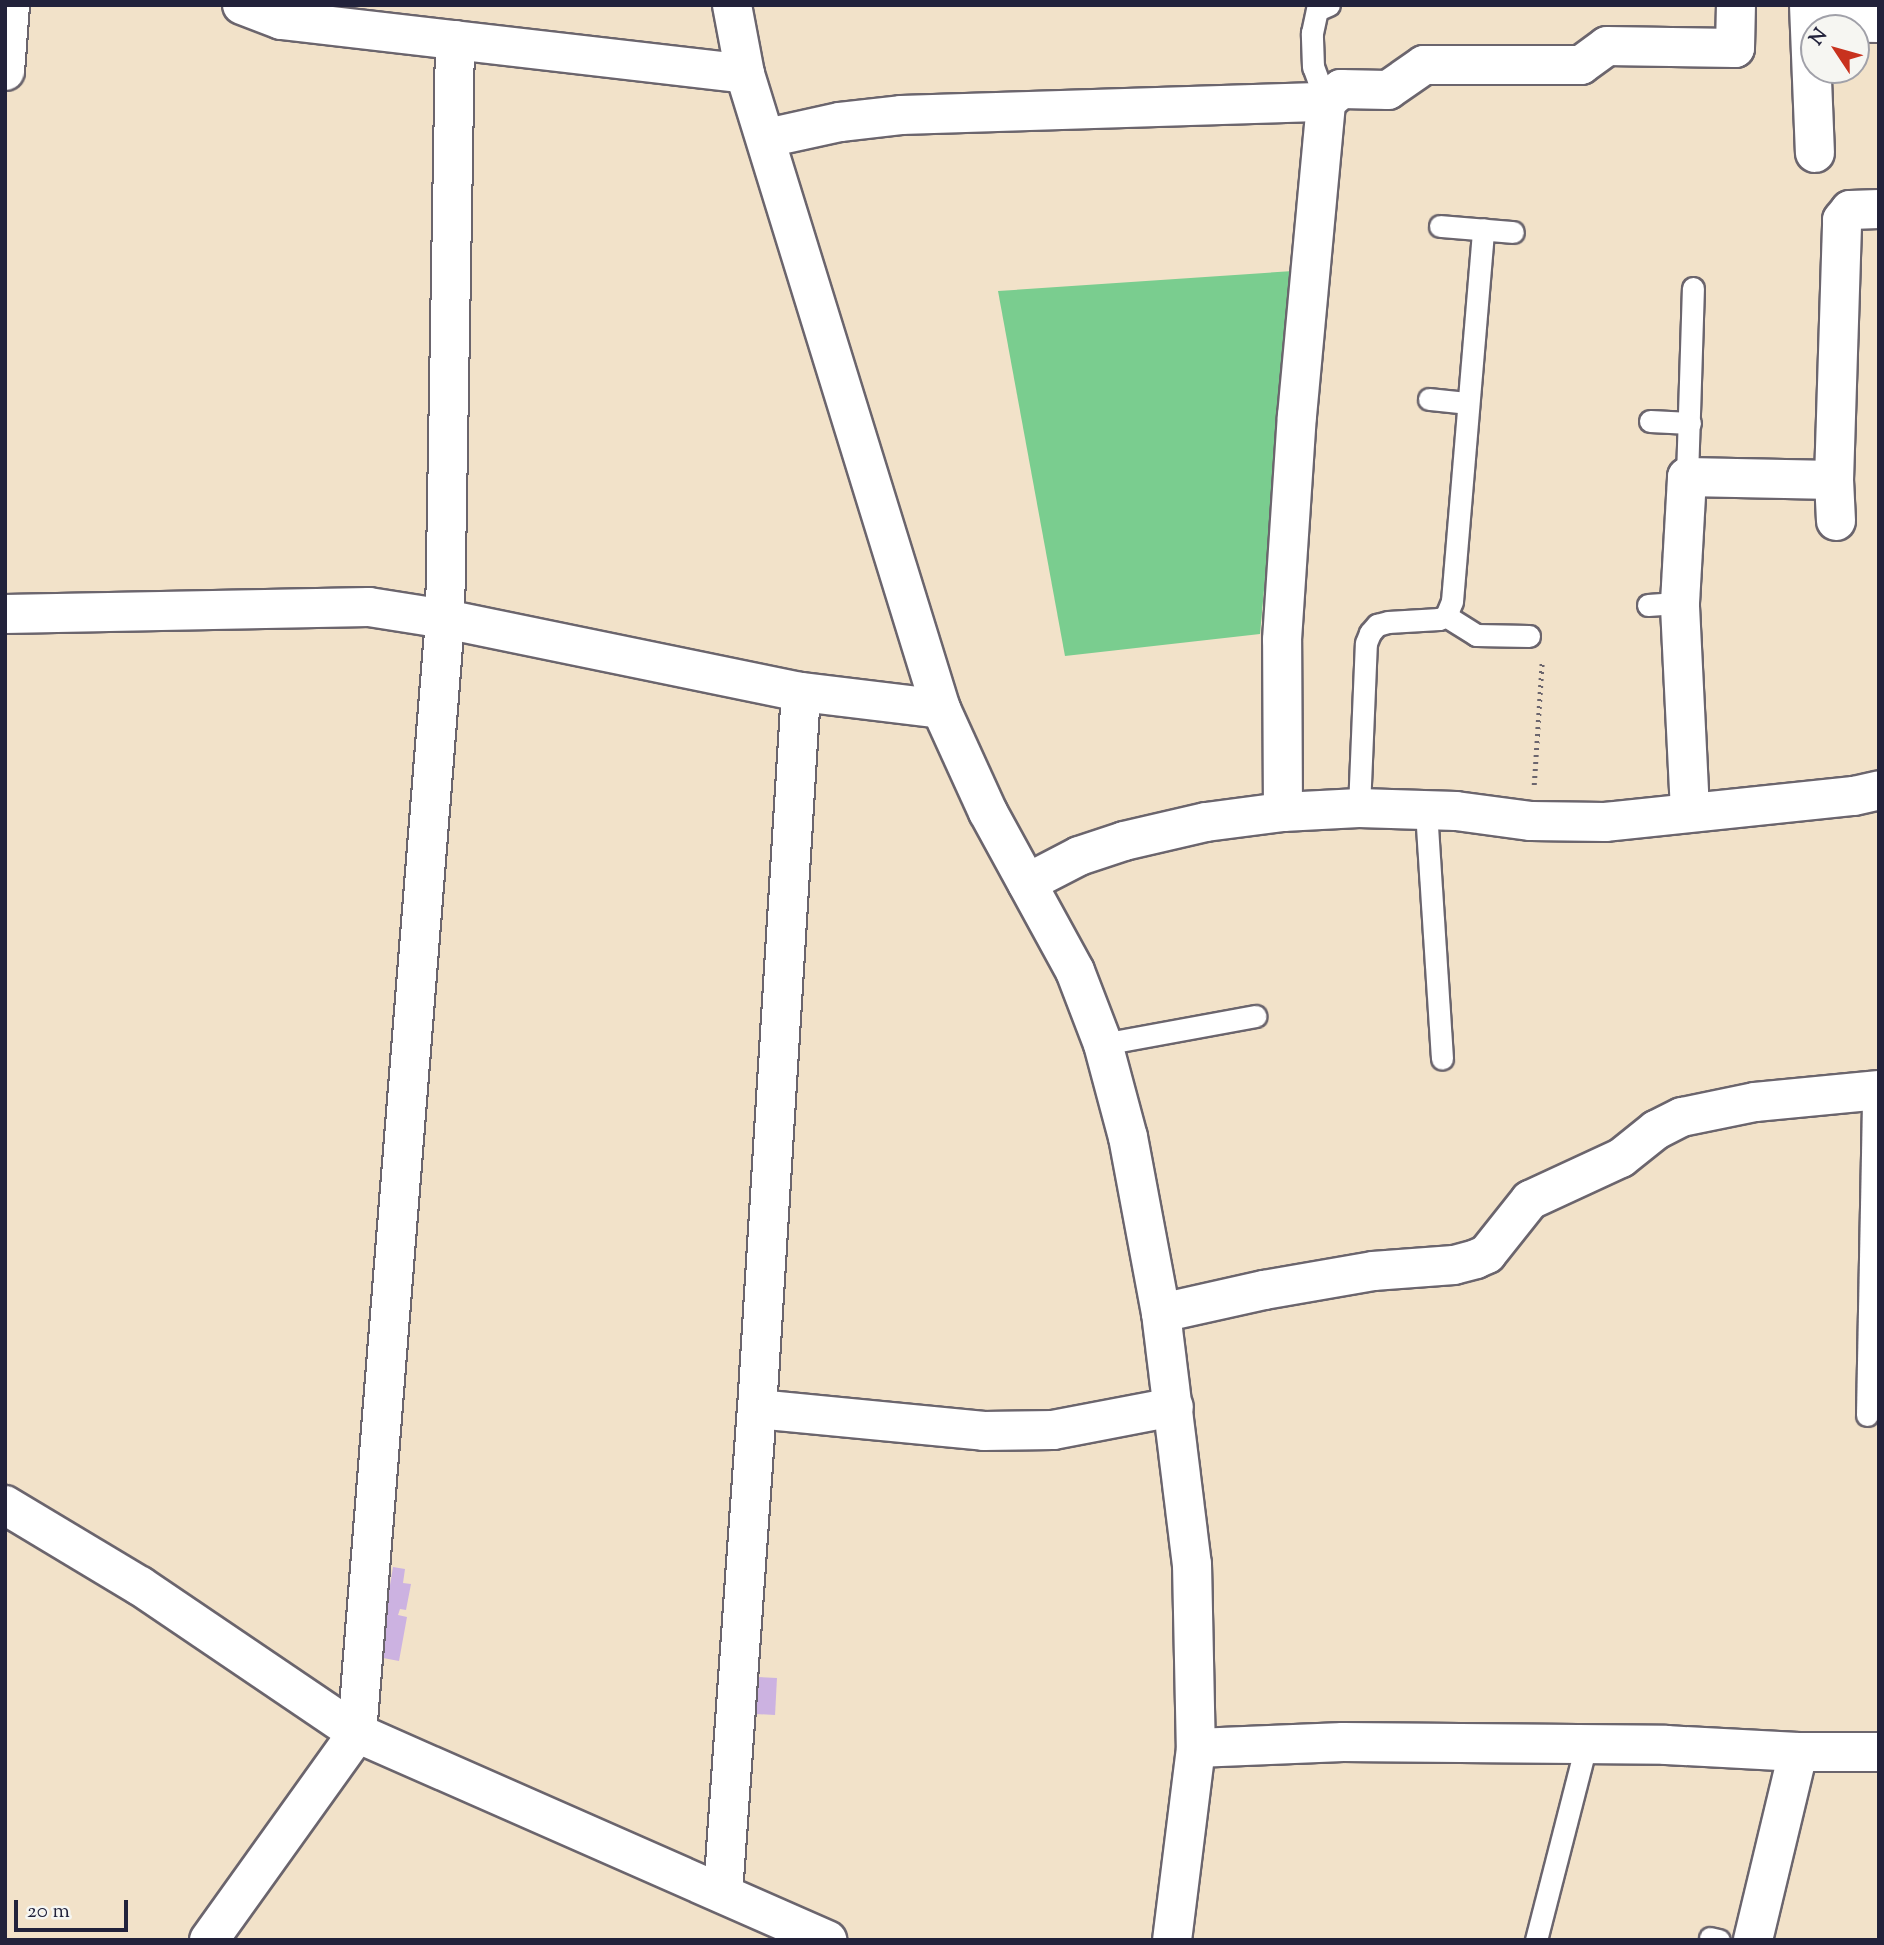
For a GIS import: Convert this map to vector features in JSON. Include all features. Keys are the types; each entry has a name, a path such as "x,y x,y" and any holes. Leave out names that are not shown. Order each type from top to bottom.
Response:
{"street":[{"path":"5,71 10,5"},
{"path":"242,5 281,20 745,74"},
{"path":"732,5 745,74 767,138 858,448 941,709 988,812 1075,971 1103,1044 1128,1137 1161,1313 1192,1564 1196,1748 1172,1940"},
{"path":"767,138 840,122 901,115 1326,102 1341,89 1388,90 1424,65 1581,65 1606,47 1735,47 1736,5"},
{"path":"209,1940 357,1733 445,619 454,40"},
{"path":"1813,84 1815,153"},
{"path":"1283,812 1282,640 1297,416 1326,102"},
{"path":"1836,521 1834,480 1842,220 1850,210 1879,209"},
{"path":"1690,811 1664,604 1687,477 1834,480"},
{"path":"5,614 369,607 445,619 801,692 941,709"},
{"path":"723,1893 757,1409 801,692"},
{"path":"1027,883 1079,856 1124,841 1206,822 1283,812 1359,808 1531,821 1605,822 1690,811 1854,796 1879,790"},
{"path":"1161,1313 1278,1287 1373,1271 1454,1265 1476,1259 1487,1254 1530,1200 1621,1158 1656,1130 1682,1117 1755,1102 1876,1090"},
{"path":"757,1409 998,1431 1053,1430 1174,1407"},
{"path":"5,1505 139,1586 357,1733 827,1940"},
{"path":"1196,1748 1343,1742 1666,1745 1798,1752 1879,1752"},
{"path":"1753,1940 1798,1752"}],"lane":[{"path":"1326,102 1313,67 1312,33 1317,10 1329,5"},
{"path":"1440,226 1513,232"},
{"path":"1446,616 1452,601 1483,229"},
{"path":"1687,477 1693,288"},
{"path":"1429,399 1468,403"},
{"path":"1650,421 1690,423"},
{"path":"1359,808 1366,643 1377,625 1426,621 1446,616 1476,635 1529,636"},
{"path":"1426,811 1443,1058"},
{"path":"1103,1044 1255,1016"},
{"path":"1867,1415 1876,1090"},
{"path":"1536,1940 1586,1745"}],"path":[{"path":"1529,636 1539,648 1542,658 1531,821"}],"green space":[{"path":"1293,271 1260,634 1065,656 998,291"}],"building":[{"path":"393,1567 405,1569 403,1583 411,1584 406,1610 400,1609 398,1615 407,1617 399,1661 378,1657"},
{"path":"757,1677 777,1678 775,1715 755,1714"}]}
